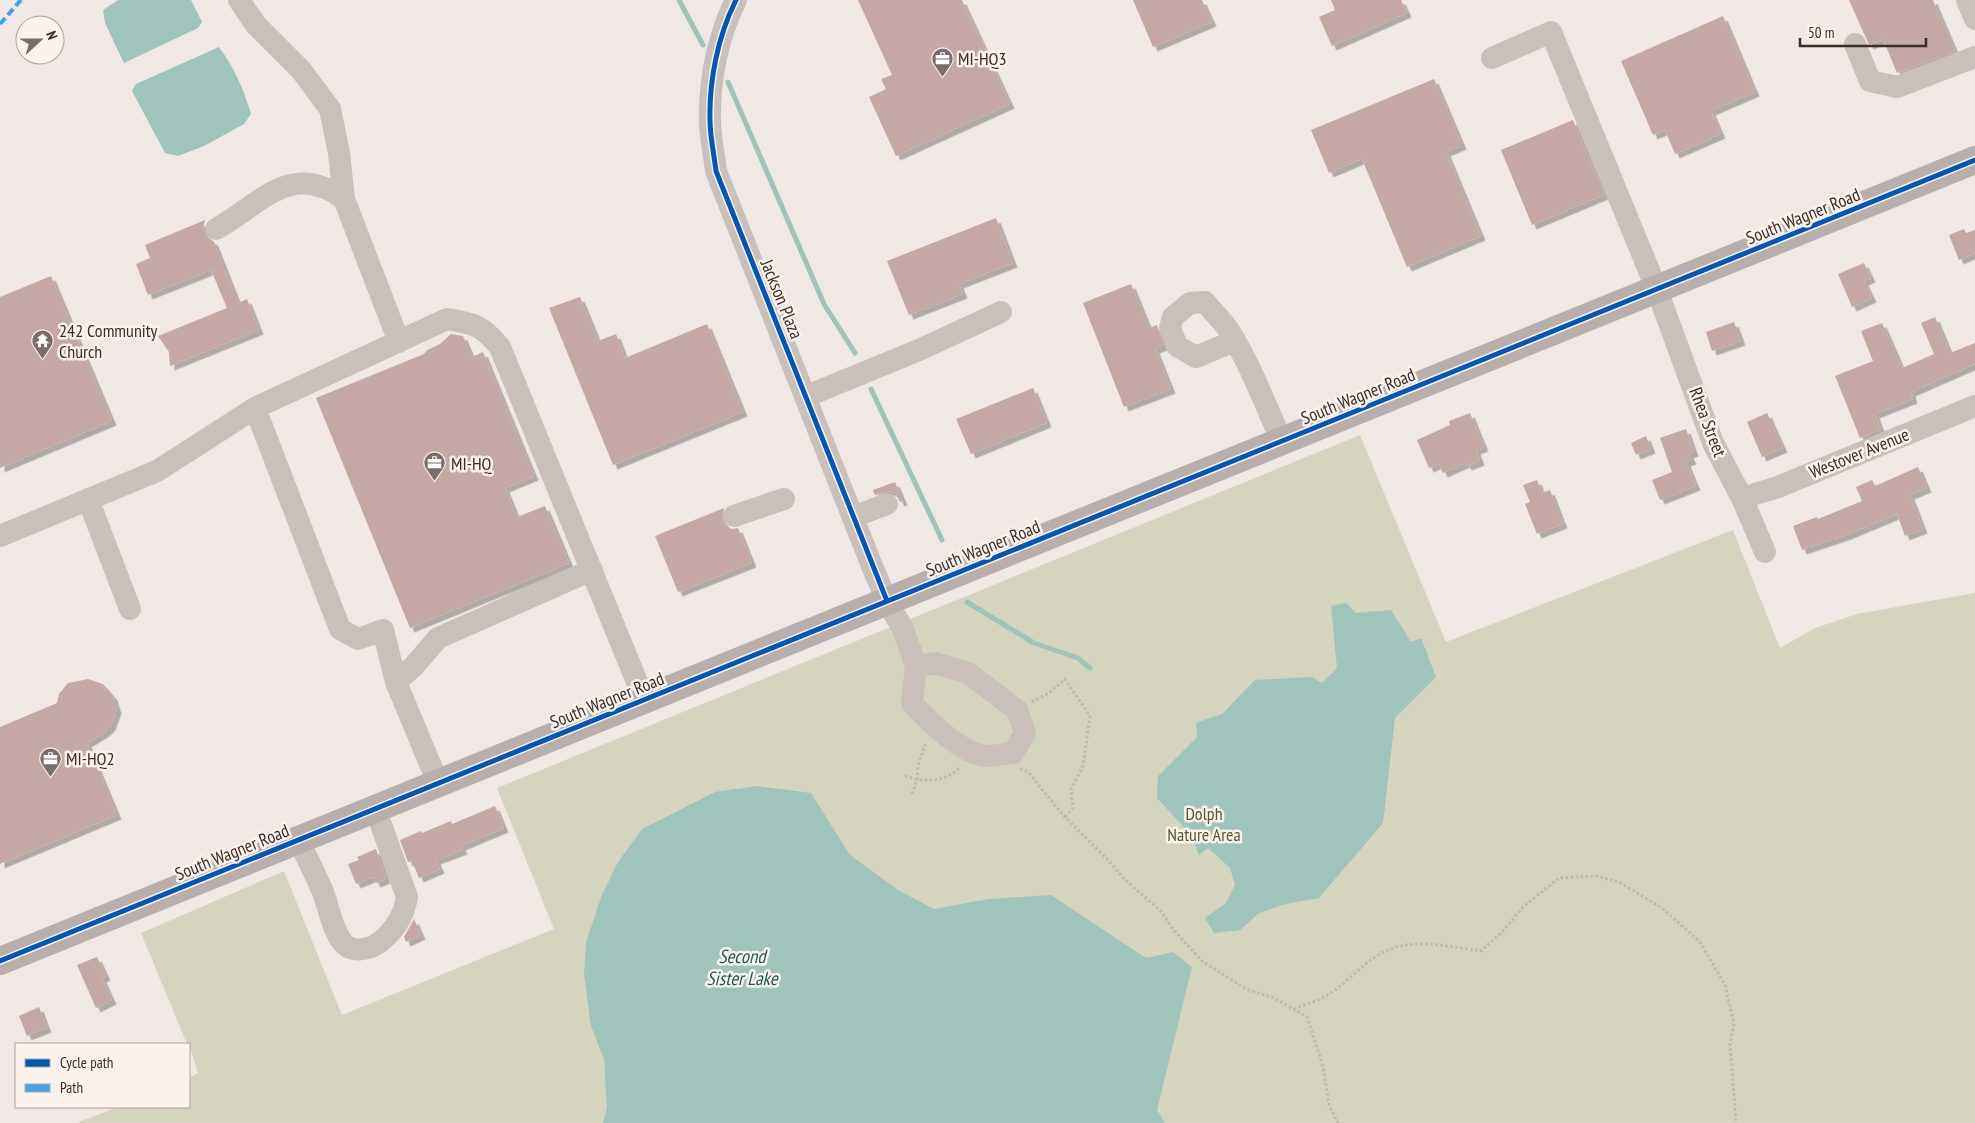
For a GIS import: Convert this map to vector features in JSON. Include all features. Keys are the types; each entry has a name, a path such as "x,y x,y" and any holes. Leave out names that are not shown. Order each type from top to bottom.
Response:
{"main road":[{"name":"South Wagner Road","path":"0,961 1975,160"}],"street":[{"path":"239,0 256,25 301,70 330,109 339,153 344,198 399,342"},
{"name":"Jackson Plaza","path":"735,0 721,39 713,71 710,120 716,171 807,396 853,517 887,601 903,629 916,666"},
{"path":"1967,0 1975,19"},
{"name":"Rhea Street","path":"1492,58 1551,32 1657,290 1713,444 1742,498 1764,552"},
{"path":"1855,44 1870,81 1897,87 1975,57"},
{"path":"216,229 233,220 266,195 294,183 312,183 331,189 344,198"},
{"path":"807,396 918,350 1001,312"},
{"path":"0,536 157,470 255,408 448,318 471,324 486,331 500,347 644,699"},
{"path":"1234,341 1282,442"},
{"name":"Westover Avenue","path":"1742,498 1788,483 1975,406"},
{"path":"255,408 340,629 358,639 383,630 396,682 438,783"},
{"path":"88,499 130,609"},
{"path":"734,516 784,499"},
{"path":"853,517 887,504"},
{"path":"396,682 414,666 438,638 592,570"},
{"path":"936,663 968,673 1017,710 1019,714 1025,733 1013,753 988,756 972,752 932,725 912,703 916,666 936,663"},
{"path":"298,840 322,890 339,937 345,946 355,950 368,949 382,940 395,927 406,907 407,897 376,808"}],"path":[{"path":"1019,714 1035,699 1049,693 1066,679 1090,716 1083,766 1072,789 1073,808 1065,817"},
{"path":"912,794 917,780 918,765 932,725"},
{"path":"905,776 923,782 936,780 957,770 972,752"},
{"path":"1018,769 1028,772 1065,817 1109,861 1124,879 1160,911 1172,928 1202,961 1246,989 1274,998 1306,1017 1323,1066 1330,1104 1338,1123"},
{"path":"1294,1009 1329,994 1363,966 1388,950 1410,945 1433,944 1480,951 1503,931 1523,907 1560,878 1596,876 1619,882 1662,908 1700,942 1725,985 1734,1023 1730,1044 1736,1123"}],"green space":[{"name":"Dolph Nature Area","path":"1360,435 1446,642 1733,530 1780,648 1815,628 1857,614 1975,593 1975,1123 77,1123 114,1108 190,1108 190,1077 198,1073 190,1043 187,1043 141,933 284,871 342,1015 554,929 497,788"}],"water":[{"path":"118,0 191,0 202,22 198,28 124,63 105,23 103,10"},
{"path":"219,47 238,79 251,114 244,124 204,146 178,156 165,153 132,91 136,84"},
{"path":"1346,603 1356,613 1391,610 1411,642 1421,638 1436,677 1395,718 1383,823 1319,898 1286,904 1259,913 1240,930 1214,933 1205,918 1226,903 1235,885 1230,868 1208,848 1199,855 1192,836 1157,798 1158,776 1197,737 1196,723 1222,714 1255,680 1312,677 1322,683 1337,668 1331,606"},
{"name":"Second Sister Lake","path":"757,786 811,793 850,855 898,890 934,909 988,899 1051,895 1146,958 1173,952 1192,967 1157,1110 1165,1123 603,1123 607,1108 604,1059 591,1026 584,975 586,942 602,895 618,862 642,829 715,792"}],"building":[{"name":"MI-HQ3","path":"858,0 962,0 1010,104 896,156 869,97 886,89 881,79 892,75"},
{"path":"1133,0 1202,0 1212,22 1153,47"},
{"path":"1331,0 1401,0 1407,13 1332,46 1319,17 1335,10"},
{"path":"1849,0 1933,0 1955,51 1897,73 1883,39 1869,45"},
{"path":"1723,16 1755,92 1711,111 1721,134 1675,154 1665,130 1653,135 1621,61"},
{"path":"1434,79 1462,145 1446,152 1481,236 1407,267 1362,159 1329,173 1311,130"},
{"path":"1573,120 1604,195 1532,225 1501,150"},
{"path":"996,218 1013,263 959,284 963,294 909,315 887,261"},
{"path":"205,220 203,229 205,235 214,242 238,303 247,299 259,330 170,366 169,352 158,336 227,308 211,270 148,295 136,264 150,258 145,245"},
{"path":"1964,229 1966,233 1975,230 1975,253 1959,260 1949,235"},
{"path":"1864,263 1871,278 1864,281 1872,298 1852,307 1838,274"},
{"name":"242 Community Church","path":"51,276 112,421 0,468 0,297"},
{"path":"1131,284 1149,328 1157,325 1163,346 1155,349 1171,389 1124,407 1083,303"},
{"path":"580,297 598,341 616,334 625,358 707,324 743,412 613,465 549,308"},
{"path":"1935,317 1950,353 1975,343 1975,364 1911,392 1913,399 1875,414 1881,430 1860,438 1835,376 1873,361 1861,331 1882,323 1902,368 1934,354 1921,323"},
{"path":"1734,322 1741,341 1712,351 1706,332"},
{"name":"MI-HQ","path":"451,334 463,336 472,357 483,352 534,476 505,488 517,517 545,506 569,563 410,628 316,398 424,354"},
{"path":"1033,388 1047,423 971,454 956,419"},
{"path":"1470,413 1484,447 1476,450 1480,461 1467,466 1466,463 1443,473 1439,464 1429,468 1417,440 1450,425 1449,421"},
{"path":"1767,413 1783,448 1762,457 1747,422"},
{"path":"1686,429 1694,452 1689,454 1692,460 1686,462 1696,486 1660,500 1652,480 1672,472 1660,438"},
{"path":"1646,436 1651,449 1636,455 1631,443"},
{"path":"1918,467 1927,488 1910,495 1923,529 1905,536 1897,514 1847,535 1802,550 1793,526 1817,517 1818,519 1862,501 1856,487 1872,480 1875,486"},
{"path":"1537,480 1542,493 1550,490 1563,524 1537,534 1525,504 1530,502 1523,485"},
{"path":"895,482 903,501 900,502 896,494 890,491 875,495 873,490"},
{"path":"724,508 722,521 731,529 738,528 752,563 678,592 655,536"},
{"name":"MI-HQ2","path":"88,679 103,684 113,696 117,709 111,726 87,743 117,815 0,864 0,727 57,703 59,694 68,683"},
{"path":"495,806 504,828 461,846 463,850 436,860 440,869 419,878 412,861 408,862 400,840 451,821 452,824"},
{"path":"376,849 386,879 376,883 373,877 356,884 348,864 359,860 357,857"},
{"path":"414,919 421,935 406,942 404,937"},
{"path":"97,957 106,976 102,978 112,1000 96,1008 77,965"},
{"path":"39,1007 47,1028 27,1036 19,1016"}],"waterway":[{"path":"679,0 703,45"},
{"path":"728,82 824,304 855,353"},
{"path":"871,389 942,540"},
{"path":"967,602 1034,643 1078,658 1090,668"}],"marked path":[{"path":"0,24 21,0"}],"cycle path":[{"path":"736,0 724,28 716,58 711,89 710,126 716,171 887,601"},
{"path":"0,961 1975,160"}],"place":[{"name":"MI-HQ3","path":"942,77"},
{"name":"242 Community Church","path":"43,359"},
{"name":"MI-HQ","path":"435,482"},
{"name":"MI-HQ2","path":"50,777"}]}
